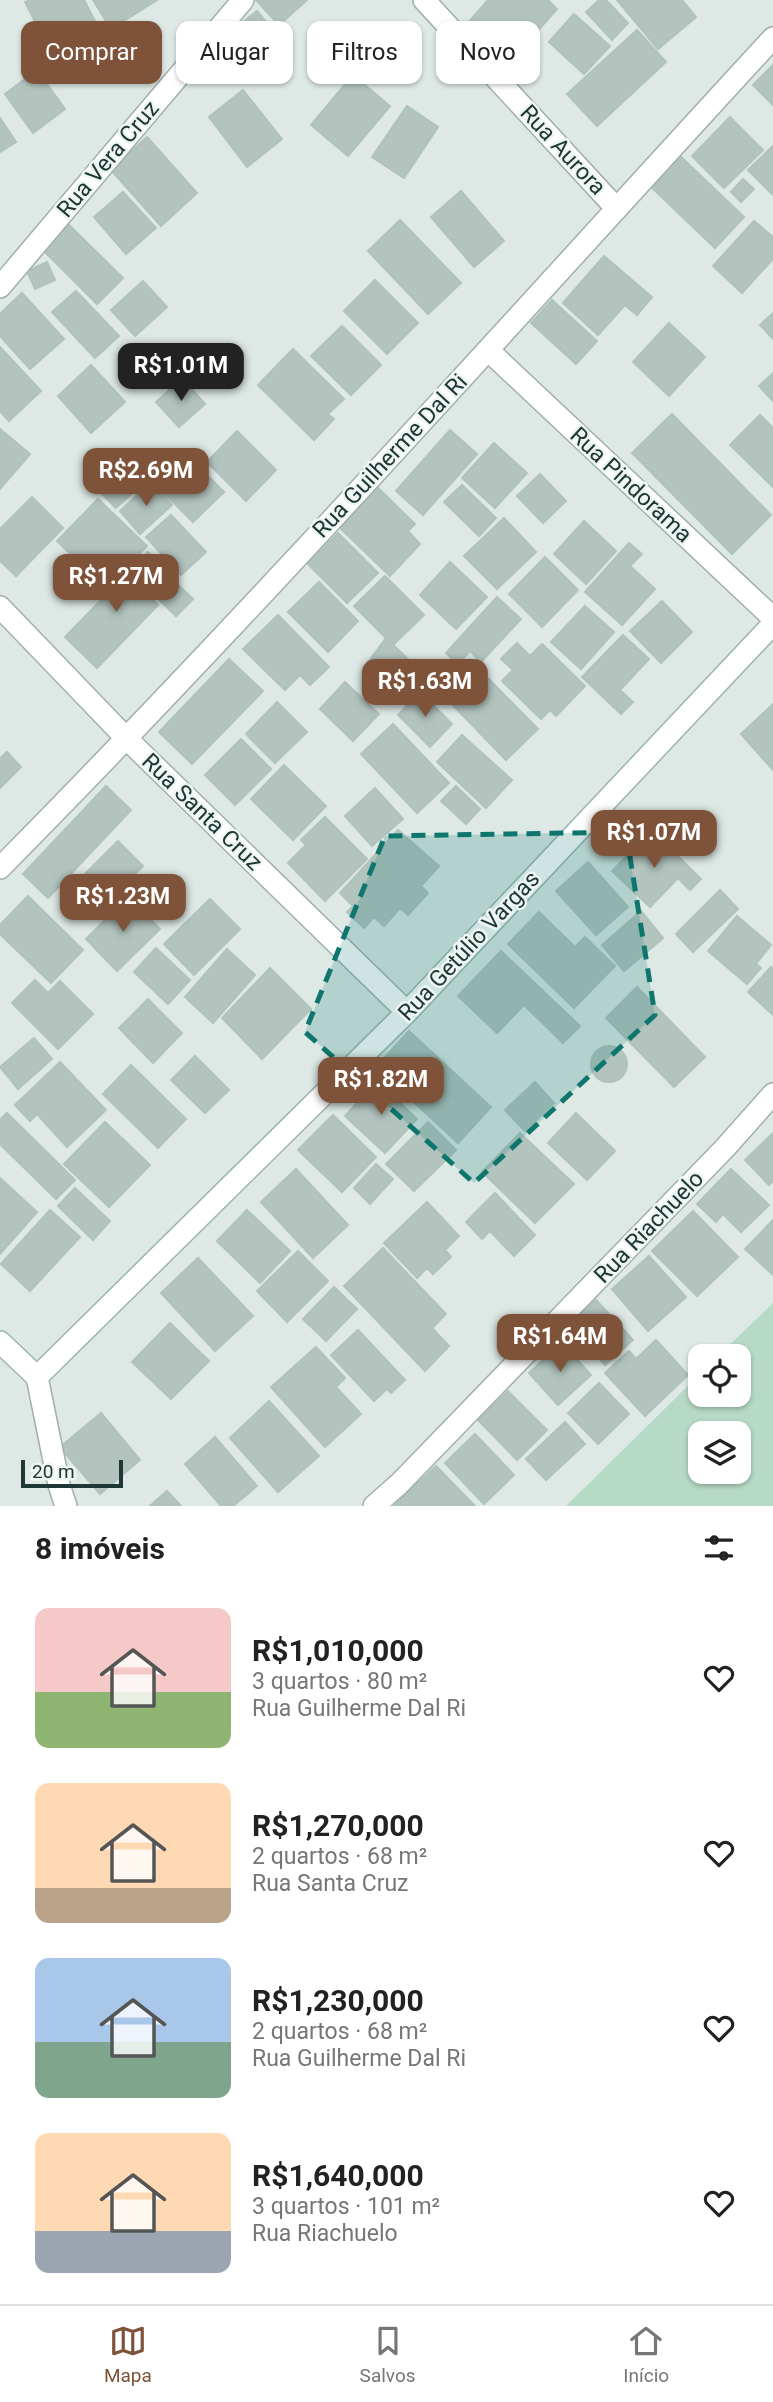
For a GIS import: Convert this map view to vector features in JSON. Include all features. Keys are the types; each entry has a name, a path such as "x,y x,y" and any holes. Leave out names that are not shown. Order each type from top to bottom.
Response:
{"street":[{"name":"Rua Vera Cruz","path":"0,287 243,0"},
{"name":"Rua Aurora","path":"424,0 616,208"},
{"name":"Rua Guilherme Dal Ri","path":"0,868 127,739 428,413 489,351 773,38"},
{"name":"Rua Pindorama","path":"489,351 773,618"},
{"name":"Rua Santa Cruz","path":"0,607 127,739 407,1012"},
{"name":"Rua Getúlio Vargas","path":"37,1377 407,1012 773,624"},
{"name":"Rua Riachuelo","path":"374,1506 399,1484 677,1198 773,1094"},
{"path":"0,1342 37,1377 66,1506"}],"highlighted area":[{"path":"626,832 655,1015 474,1183 305,1032 385,836"}],"green space":[{"path":"773,1303 773,1506 566,1506 688,1386 688,1407 751,1407 751,1344 730,1344"}],"building":[{"path":"84,0 95,21 35,21 25,2"},
{"path":"93,0 157,0 124,21 106,21"},
{"path":"256,0 307,0 283,21 275,21"},
{"path":"488,0 548,0 557,9 540,28 540,21 470,21"},
{"path":"599,0 606,0 628,23 612,40 586,12"},
{"path":"617,0 682,0 696,17 658,49"},
{"path":"257,11 265,21 244,21"},
{"path":"574,14 610,46 584,74 549,42"},
{"path":"637,30 666,62 597,126 567,94"},
{"path":"773,65 773,105 753,85"},
{"path":"21,82 47,84 65,109 33,133 5,94"},
{"path":"345,84 364,84 390,106 348,156 311,125"},
{"path":"243,90 282,139 247,167 209,117"},
{"path":"407,106 438,127 404,178 372,157"},
{"path":"730,117 763,150 724,188 692,156"},
{"path":"0,118 16,142 0,152"},
{"path":"147,137 197,193 161,226 111,170"},
{"path":"773,146 773,195 748,170"},
{"path":"678,154 744,217 715,248 649,185"},
{"path":"743,179 754,189 741,202 731,192"},
{"path":"461,191 504,241 474,267 431,217"},
{"path":"123,192 156,228 126,254 94,217"},
{"path":"400,220 461,283 428,314 368,251"},
{"path":"65,221 123,278 97,304 40,247"},
{"path":"754,221 773,237 773,259 742,293 713,266"},
{"path":"604,256 652,297 637,315 625,305 598,335 563,303"},
{"path":"47,262 55,280 35,289 27,271"},
{"path":"375,280 418,323 387,354 344,311"},
{"path":"143,281 167,307 135,336 111,310"},
{"path":"76,291 119,336 95,358 52,312"},
{"path":"22,293 64,339 30,369 0,336 0,314"},
{"path":"552,300 597,341 576,364 531,323"},
{"path":"773,313 773,339 760,325"},
{"path":"669,323 705,357 669,396 633,362"},
{"path":"342,326 381,365 351,395 311,356"},
{"path":"0,347 41,391 9,421 0,411"},
{"path":"293,349 344,399 328,414 334,419 314,440 258,385"},
{"path":"91,365 125,402 91,433 58,396"},
{"path":"773,373 773,401 759,386"},
{"path":"182,378 205,404 179,427 156,402"},
{"path":"672,414 771,515 732,554 632,453"},
{"path":"760,415 773,428 773,487 730,445"},
{"path":"0,429 30,454 0,489"},
{"path":"450,430 477,454 423,515 396,491"},
{"path":"237,431 276,470 246,501 207,462"},
{"path":"494,443 527,473 495,508 462,478"},
{"path":"185,453 224,492 193,522 154,483"},
{"path":"113,457 140,486 116,508 89,480"},
{"path":"540,474 566,501 543,523 517,496"},
{"path":"151,482 172,505 140,534 120,511"},
{"path":"462,485 496,518 479,536 444,502"},
{"path":"376,486 415,524 408,531 420,544 390,576 338,526"},
{"path":"32,497 63,528 16,576 0,561 0,529"},
{"path":"98,499 147,546 106,588 57,541"},
{"path":"171,515 206,552 181,575 146,537"},
{"path":"504,518 536,552 497,589 464,556"},
{"path":"584,521 616,551 586,584 554,554"},
{"path":"338,533 378,573 347,603 308,564"},
{"path":"629,543 642,554 630,566 655,589 622,625 585,592"},
{"path":"148,552 163,567 142,589 158,605 97,668 65,637"},
{"path":"545,557 578,590 542,627 509,594"},
{"path":"450,562 487,597 456,629 420,595"},
{"path":"168,575 193,599 176,616 151,592"},
{"path":"385,576 424,615 393,645 354,606"},
{"path":"319,582 358,621 328,652 288,612"},
{"path":"497,597 521,619 481,662 470,651 458,664 446,653"},
{"path":"662,601 692,632 661,663 630,631"},
{"path":"585,606 614,632 581,669 551,642"},
{"path":"278,615 329,667 310,685 300,675 285,690 243,649"},
{"path":"623,635 649,659 620,690 633,702 621,714 582,677"},
{"path":"386,638 412,663 391,686 366,665"},
{"path":"517,643 530,656 542,644 585,686 556,716 550,710 541,719 502,681 513,670 501,659"},
{"path":"229,659 263,691 192,764 159,732"},
{"path":"474,664 538,729 506,760 442,694"},
{"path":"345,682 379,714 353,741 320,709"},
{"path":"420,692 452,724 430,747 398,715"},
{"path":"277,702 307,732 275,763 246,734"},
{"path":"773,704 773,770 741,734"},
{"path":"393,724 449,783 417,813 361,754"},
{"path":"462,735 512,780 486,808 437,762"},
{"path":"241,739 271,769 235,805 205,775"},
{"path":"7,752 21,767 0,788 0,758"},
{"path":"284,765 326,806 293,840 251,799"},
{"path":"106,786 131,810 48,898 23,874"},
{"path":"456,786 480,809 466,824 441,801"},
{"path":"375,788 403,819 372,846 345,816"},
{"path":"325,817 367,859 325,901 288,863 306,845 301,840"},
{"path":"398,830 439,866 421,886 428,893 408,915 400,908 384,926 374,917 364,928 347,912 353,906 340,893"},
{"path":"652,831 701,879 690,890 678,878 650,907 612,871"},
{"path":"118,841 143,866 96,913 71,888"},
{"path":"588,862 628,907 596,935 556,891"},
{"path":"720,890 738,909 693,952 676,934"},
{"path":"28,896 83,950 51,983 0,934 0,925"},
{"path":"128,897 160,929 117,971 86,939"},
{"path":"210,899 240,929 194,975 164,944"},
{"path":"641,911 663,938 624,971 602,945"},
{"path":"539,912 575,947 585,937 615,966 574,1008 508,944"},
{"path":"737,916 771,945 756,964 761,968 747,984 708,951"},
{"path":"156,948 190,980 168,1004 134,972"},
{"path":"227,949 255,975 213,1023 185,997"},
{"path":"501,951 580,1026 563,1043 524,1005 497,1033 458,996"},
{"path":"771,967 773,969 773,1015 748,992"},
{"path":"270,968 311,1009 262,1059 222,1018"},
{"path":"35,980 48,993 60,981 93,1014 58,1049 12,1003"},
{"path":"637,987 705,1057 674,1087 606,1018"},
{"path":"148,999 182,1033 153,1063 119,1028"},
{"path":"409,1031 491,1107 458,1143 376,1067"},
{"path":"34,1038 52,1059 18,1089 0,1067"},
{"path":"609,1046 622,1051 627,1064 622,1077 609,1082 596,1077 591,1064 596,1051"},
{"path":"195,1056 229,1090 205,1113 171,1080"},
{"path":"60,1062 106,1110 67,1147 37,1114 30,1121 15,1105"},
{"path":"131,1065 186,1119 158,1148 103,1094"},
{"path":"377,1081 417,1119 385,1153 345,1116"},
{"path":"535,1082 554,1103 525,1131 505,1110"},
{"path":"7,1113 75,1180 56,1199 0,1144 0,1120"},
{"path":"576,1113 615,1151 587,1180 548,1143"},
{"path":"333,1115 376,1157 342,1192 298,1150"},
{"path":"105,1122 150,1165 109,1207 64,1164"},
{"path":"428,1122 456,1150 414,1191 386,1164"},
{"path":"520,1133 574,1184 535,1223 482,1172"},
{"path":"773,1133 773,1181 769,1185 745,1160"},
{"path":"376,1164 393,1179 370,1204 354,1188"},
{"path":"296,1169 348,1225 313,1258 261,1202"},
{"path":"731,1169 769,1205 741,1232 723,1214 716,1222 697,1204"},
{"path":"0,1178 37,1212 0,1254"},
{"path":"75,1188 110,1221 93,1240 58,1206"},
{"path":"495,1193 535,1235 514,1256 490,1231 482,1239 466,1222"},
{"path":"427,1202 459,1236 445,1250 451,1257 433,1274 427,1268 417,1278 384,1243"},
{"path":"50,1210 80,1237 30,1291 1,1264"},
{"path":"247,1210 290,1251 260,1283 217,1241"},
{"path":"693,1211 738,1257 697,1296 652,1251"},
{"path":"773,1220 773,1275 745,1249"},
{"path":"383,1248 446,1314 432,1328 449,1346 425,1371 344,1286"},
{"path":"298,1251 328,1281 287,1322 257,1291"},
{"path":"649,1256 686,1297 648,1331 612,1289"},
{"path":"198,1258 253,1316 215,1351 161,1293"},
{"path":"334,1287 357,1309 326,1341 303,1319"},
{"path":"596,1300 633,1340 605,1365 569,1325"},
{"path":"170,1323 209,1361 171,1399 132,1362"},
{"path":"358,1330 405,1380 391,1393 387,1389 374,1401 331,1355"},
{"path":"656,1340 688,1375 645,1416 605,1373 629,1351 636,1359"},
{"path":"562,1343 591,1375 558,1405 529,1373"},
{"path":"316,1347 345,1378 336,1387 361,1414 325,1447 271,1387"},
{"path":"599,1383 629,1414 598,1444 568,1413"},
{"path":"508,1391 547,1430 517,1460 478,1420"},
{"path":"269,1401 319,1456 278,1492 230,1438"},
{"path":"101,1413 140,1460 100,1494 60,1447"},
{"path":"565,1422 585,1444 546,1480 526,1459"},
{"path":"475,1434 514,1475 484,1504 445,1463"},
{"path":"215,1437 257,1486 233,1506 221,1506 185,1464"},
{"path":"436,1466 475,1506 395,1505"},
{"path":"167,1491 181,1506 150,1506"}]}
